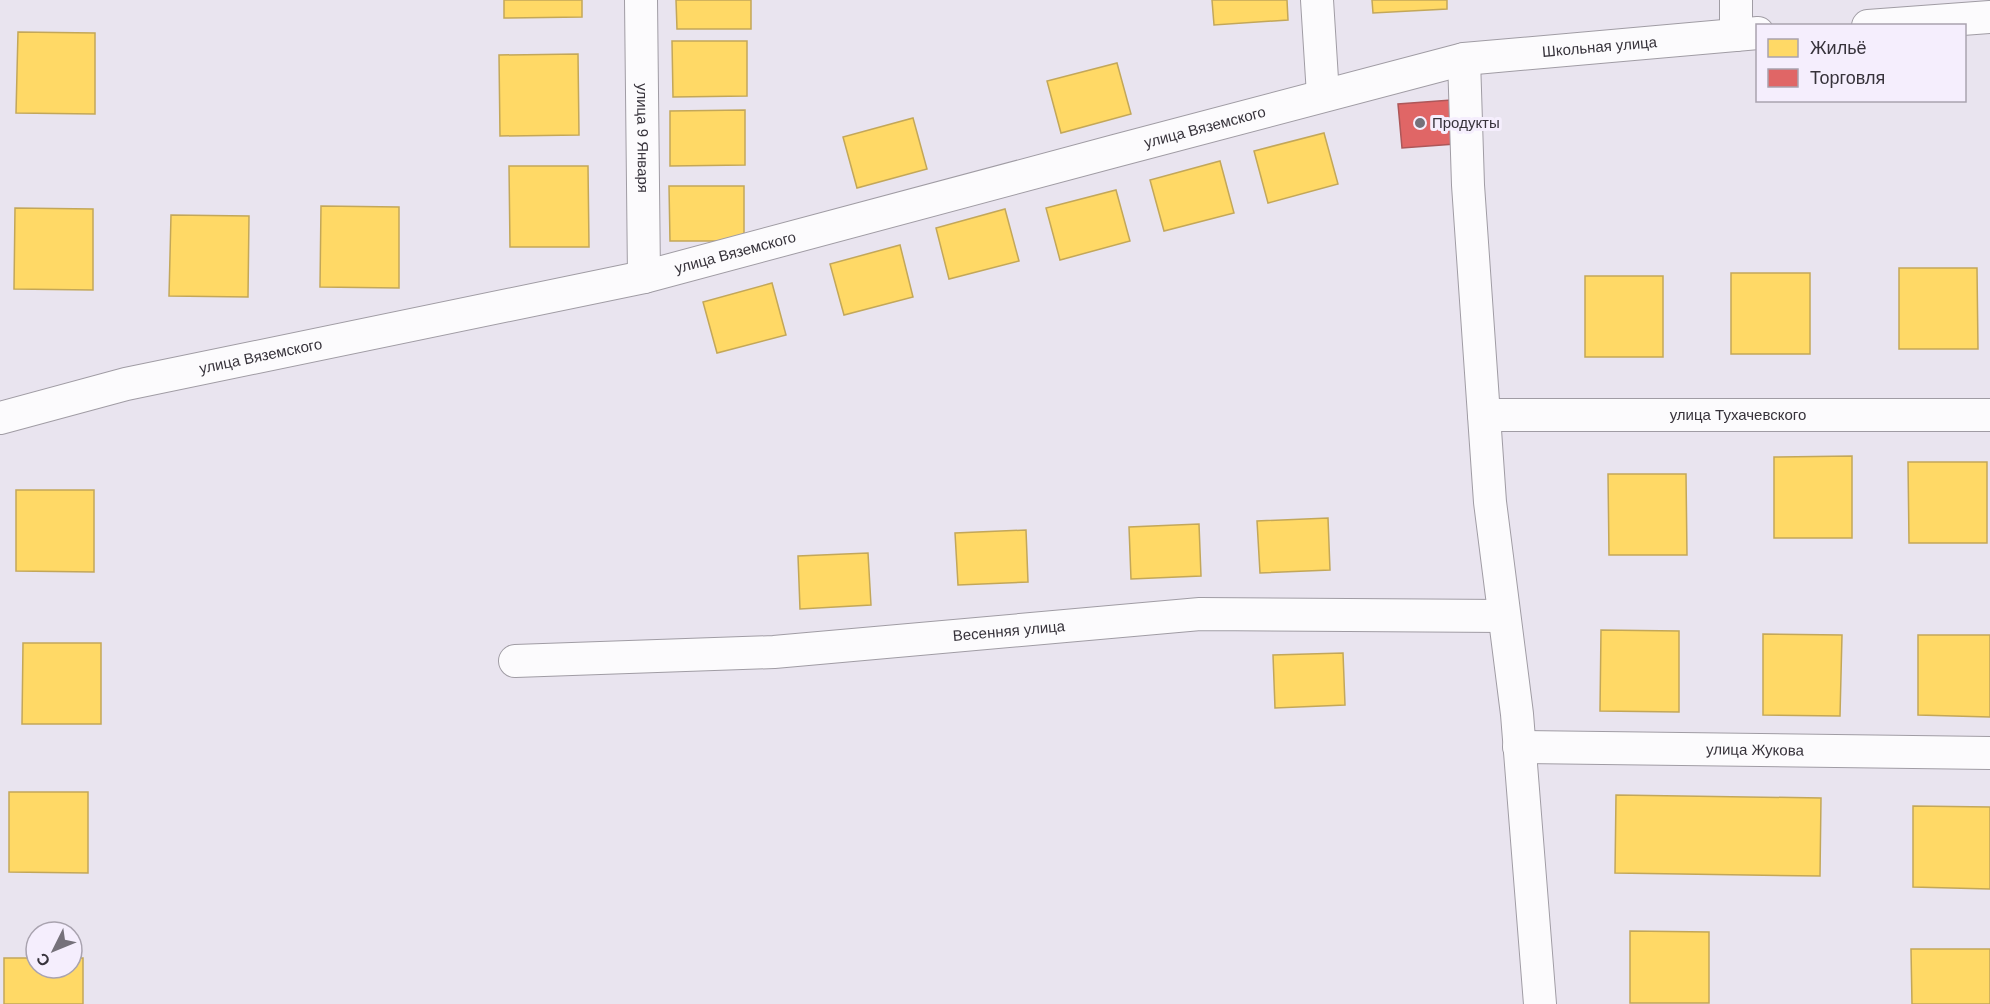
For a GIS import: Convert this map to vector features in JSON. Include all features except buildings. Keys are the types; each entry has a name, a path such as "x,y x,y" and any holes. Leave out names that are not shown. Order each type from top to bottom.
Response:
{"street":[{"name":"улица 9 Января","path":"642,0 644,277"},
{"path":"1317,0 1323,95"},
{"name":"Школьная улица","path":"1464,59 1747,34 1736,0"},
{"path":"1895,24 1990,17"},
{"name":"улица Вяземского","path":"0,418 126,384 644,277 1464,59"},
{"path":"1464,59 1468,185 1490,502 1520,747 1540,1004"},
{"name":"улица Тухачевского","path":"1484,415 1990,415"},
{"name":"Весенняя улица","path":"515,662 774,652 1200,614 1504,616"},
{"name":"улица Жукова","path":"1520,747 1990,753"}],"place":[{"name":"Продукты","path":"1420,123"}]}
